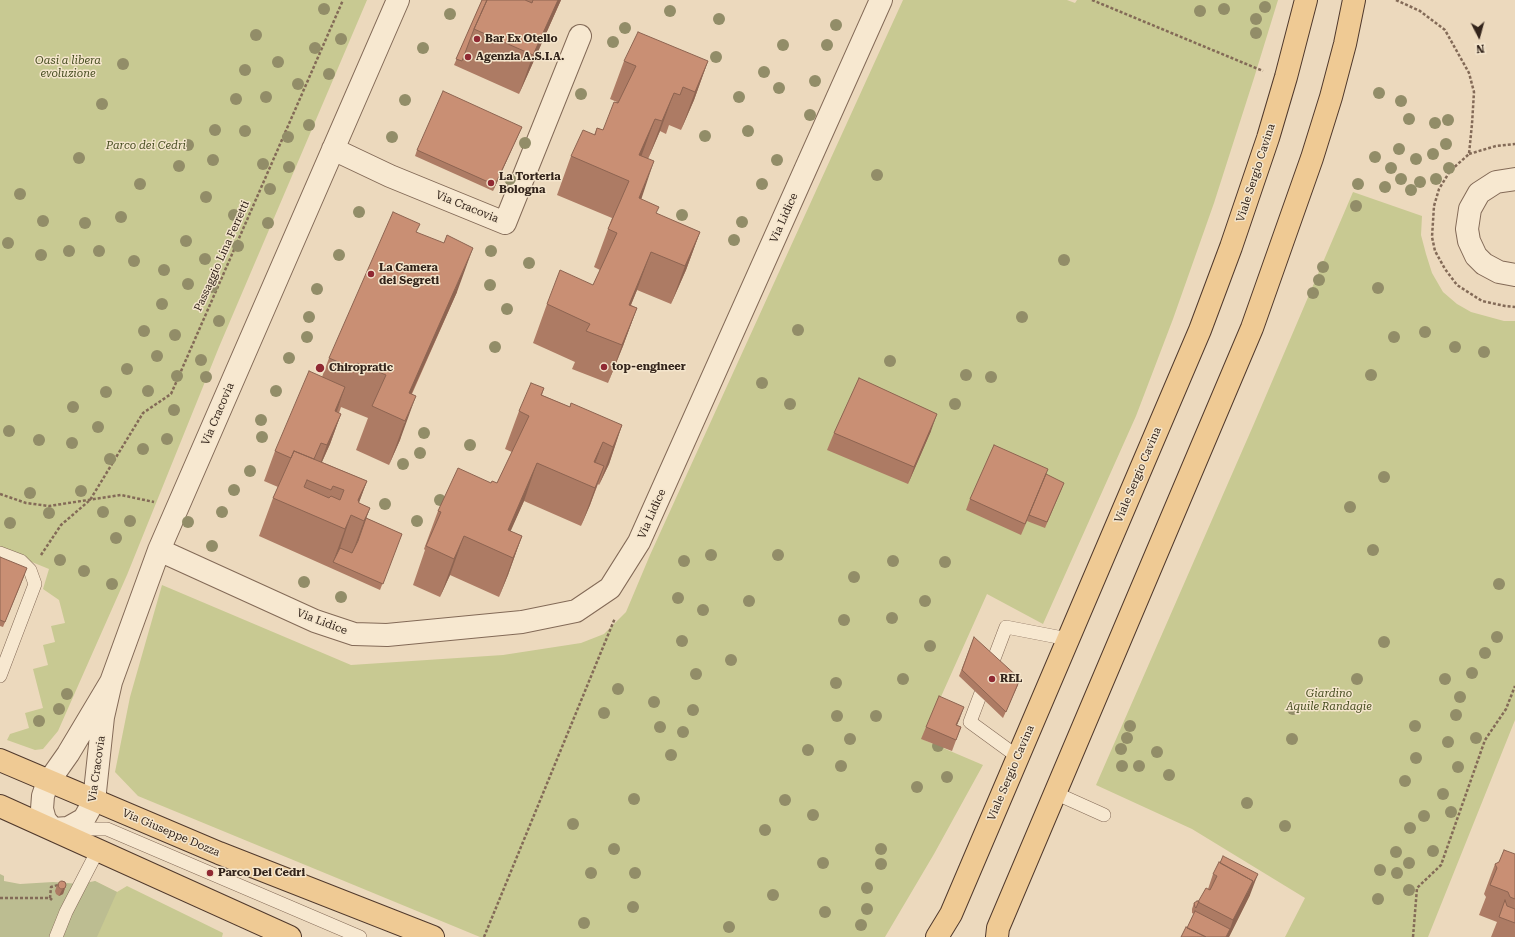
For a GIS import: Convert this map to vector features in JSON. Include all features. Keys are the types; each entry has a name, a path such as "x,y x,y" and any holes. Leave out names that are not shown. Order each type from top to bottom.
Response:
{"main road":[{"name":"Viale Sergio Cavina","path":"937,937 951,914 1200,330 1226,261 1268,138 1306,0"},
{"path":"997,937 998,928 1252,328 1312,158 1331,97 1345,44 1354,0"},
{"name":"Via Giuseppe Dozza","path":"0,760 219,854 433,937"},
{"path":"0,806 290,937"}],"street":[{"name":"Via Cracovia","path":"111,682 68,754 49,781 43,796 42,809 45,820 52,830 68,828 84,819 94,801 103,717 111,682 159,550 398,0"},
{"name":"Via Lidice","path":"159,550 315,621 354,634 387,635 522,622 576,611 610,588 639,542 880,0"},
{"name":"Via Cracovia","path":"333,148 390,176 505,222 580,36"},
{"path":"1515,179 1496,182 1479,193 1470,209 1467,229 1469,241 1476,256 1484,264 1499,272 1515,275"}],"lane":[{"path":"0,553 21,561 30,570 35,584 0,676"},
{"path":"1018,757 970,722 1006,628 1068,639"},
{"path":"1055,793 1104,815"},
{"path":"52,830 107,829 360,937"},
{"path":"56,937 66,912 98,850"}],"path":[{"name":"Passaggio Lina Ferretti","path":"90,500 143,413 171,394 343,0"},
{"path":"1092,0 1266,72"},
{"path":"1396,0 1420,11 1445,30 1470,74 1474,92 1469,154 1496,146 1515,144"},
{"path":"0,494 26,503 49,506 121,495 178,507"},
{"path":"30,570 61,525 90,500"},
{"path":"484,937 615,618"},
{"path":"1413,937 1417,888 1441,865 1485,740 1506,709 1515,686"},
{"path":"50,898 51,887"},
{"path":"0,898 50,898 66,912"}],"green space":[{"name":"Parco dei Cedri","path":"0,0 367,0 219,347 127,575 58,731 43,749 35,750 7,740 10,734 29,728 25,713 43,708 33,669 48,665 43,645 55,642 51,626 65,623 59,600 43,589 49,569 0,549"},
{"path":"903,0 1067,0 1075,3 1077,0 1278,0 1214,203 1173,319 1136,416 1043,624 987,594 922,739 983,765 934,854 885,937 480,937 138,796 115,772 130,697 162,585 351,665 503,655 581,643 604,634 626,612 650,555"},
{"name":"Giardino Aquile Randagie","path":"1353,192 1422,216 1421,235 1426,254 1432,273 1443,292 1457,304 1471,312 1504,321 1515,321 1515,720 1428,937 1285,937 1305,898 1192,829 1096,785 1253,426"},
{"path":"0,874 4,876 4,881 20,884 53,882 80,884 95,881 117,892 97,937 0,937"},
{"path":"95,881 117,892 127,886 223,933 222,937 65,937 76,911"}],"building":[{"path":"482,0 487,0 462,61 456,59"},
{"path":"487,0 525,0 532,3 533,0 558,0 533,55 474,29"},
{"path":"638,32 708,61 695,92 683,87 680,95 674,93 662,121 655,119 639,155 654,161 639,198 659,207 656,213 700,232 685,266 651,252 629,305 637,308 622,345 586,331 590,324 547,304 560,270 593,285 617,233 608,229 629,181 571,156 583,130 595,135 597,128 603,130 614,102 618,103 636,66 624,61"},
{"path":"443,91 522,127 495,185 417,150"},
{"path":"393,212 420,224 416,232 444,243 447,235 473,248 409,393 416,396 405,421 372,406 386,375 357,363 355,369 329,358"},
{"path":"309,371 345,387 335,411 341,414 327,445 321,443 314,459 294,451 291,458 275,451"},
{"path":"859,378 937,414 914,467 834,433"},
{"path":"531,383 544,388 541,395 570,407 571,403 622,425 613,447 603,442 594,462 604,466 595,488 537,463 508,530 522,536 513,558 464,536 454,559 426,546 441,512 438,511 458,468 491,483 492,481 497,483 529,416 519,411"},
{"path":"994,445 1048,469 1025,524 970,499"},
{"path":"294,451 367,481 358,500 359,503 370,508 364,521 351,515 345,529 273,498","holes":["307,480 331,490 333,486 344,490 340,500 331,496 329,498 304,487"]},
{"path":"1046,474 1064,483 1047,522 1029,515"},
{"path":"366,518 402,534 383,584 333,562 340,548 352,553"},
{"path":"0,557 27,568 5,622 0,620"},
{"path":"974,637 1020,679 1006,712 962,670"},
{"path":"939,696 964,707 956,725 961,727 956,740 926,727"},
{"path":"1504,850 1515,854 1515,899 1510,897 1508,892 1490,885 1497,868 1495,864 1499,862"},
{"path":"1223,856 1258,874 1250,889 1253,881 1220,863"},
{"path":"1219,862 1253,881 1233,920 1198,902 1206,888 1210,890 1217,876 1213,874"},
{"path":"60,881 64,881 66,885 64,889 60,889 58,887 58,883"},
{"path":"1505,900 1507,906 1515,909 1515,923 1499,917"},
{"path":"1199,901 1196,908 1194,903"},
{"path":"1195,911 1230,929 1226,937 1206,937 1187,928"},
{"path":"1186,927 1206,937 1181,937"}],"place":[{"name":"Bar Ex Otello","path":"477,39"},
{"name":"Agenzia A.S.I.A.","path":"468,57"},
{"name":"La Torteria Bologna","path":"491,183"},
{"name":"La Camera dei Segreti","path":"371,274"},
{"name":"top-engineer","path":"604,367"},
{"name":"Chiropratic","path":"320,368"},
{"name":"REL","path":"992,679"},
{"name":"Parco Dei Cedri","path":"210,873"}],"park label":[{"name":"Oasi a libera evoluzione","path":"68,67"}]}
